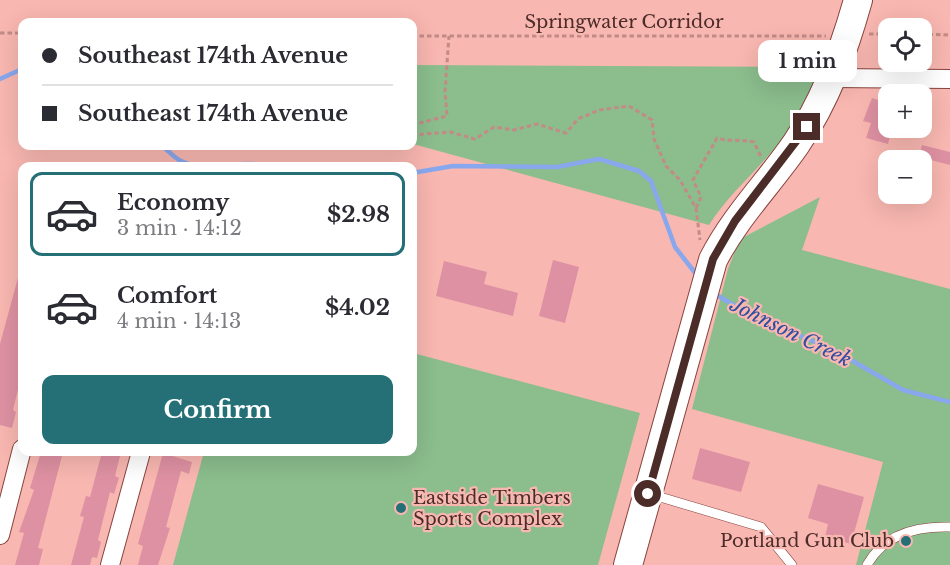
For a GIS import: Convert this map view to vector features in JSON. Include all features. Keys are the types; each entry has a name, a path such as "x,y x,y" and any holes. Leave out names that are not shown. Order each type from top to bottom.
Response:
{"main road":[{"path":"628,565 713,260 735,221 807,127 832,78 849,35 858,0"}],"street":[{"path":"832,78 950,79"},
{"path":"0,535 20,456"},
{"path":"110,565 140,456"}],"lane":[{"path":"648,494 761,527 792,565"},
{"path":"867,565 882,546 902,533 928,527 950,527"}],"path":[{"path":"0,33 18,33"},
{"name":"Springwater Corridor","path":"417,36 878,34"},
{"path":"932,34 950,35"},
{"path":"417,124 447,116 445,91 449,36"},
{"path":"417,135 450,132 475,139 495,127 514,130 537,124 566,133 578,119 599,110 629,106 652,120 654,139 666,166 680,180 696,208 701,251 713,260"},
{"path":"696,208 701,197 693,180 717,138 728,142 738,138 754,142 770,178"}],"green space":[{"path":"417,65 821,67 804,105 787,132 709,225 417,145"},
{"path":"820,197 802,250 950,289 950,565 856,565 883,462 692,409 728,269 740,239"},
{"name":"Eastside Timbers Sports Complex","path":"417,354 640,413 598,565 173,565 203,456 417,456"}],"building":[{"path":"872,98 878,100 878,138 890,138 888,144 866,138 871,123 863,121"},
{"path":"922,145 950,152 950,165 932,160 932,150 921,150"},
{"path":"553,260 579,267 565,323 539,316"},
{"path":"444,261 487,272 484,284 518,293 513,316 436,296"},
{"path":"18,278 18,389 12,428 0,425 0,344"},
{"path":"700,448 750,462 741,492 692,479"},
{"path":"40,456 62,456 38,548 43,549 39,565 15,565 24,533 19,532 34,490 30,488"},
{"path":"101,456 120,456 115,476 119,478 114,494 110,492 98,540 101,542 97,558 92,557 90,565 71,565 84,517 80,516 86,496 90,497"},
{"path":"162,456 173,456 192,462 189,474 181,471 166,527 170,528 158,565 138,565 143,546 138,544"},
{"path":"818,484 864,497 851,544 825,537 828,524 808,518"}],"waterway":[{"name":"Johnson Creek","path":"0,79 18,71"},
{"name":"Johnson Creek","path":"167,150 184,162"},
{"name":"Johnson Creek","path":"417,172 453,166 557,167 599,159 639,171 651,181 675,247 699,278"},
{"name":"Johnson Creek","path":"715,294 754,317 832,349 903,390 950,402"}],"place":[{"name":"Eastside Timbers Sports Complex","path":"401,508"},
{"name":"Portland Gun Club","path":"906,541"}],"route":[{"path":"648,494 713,259 735,221 807,127"}]}
